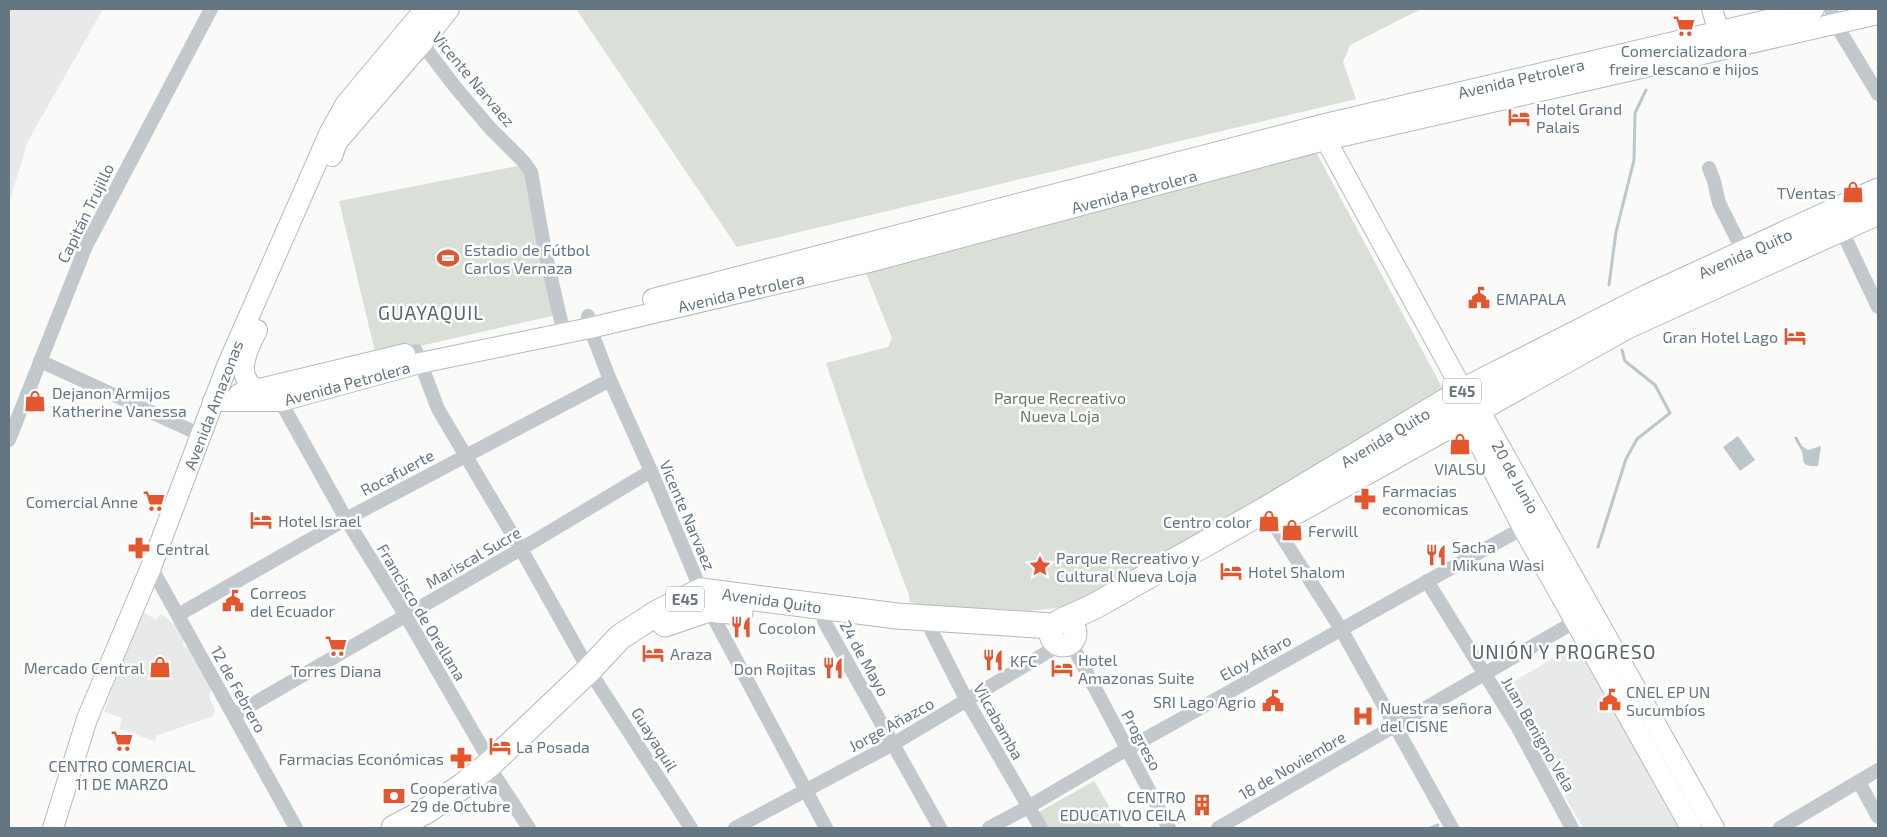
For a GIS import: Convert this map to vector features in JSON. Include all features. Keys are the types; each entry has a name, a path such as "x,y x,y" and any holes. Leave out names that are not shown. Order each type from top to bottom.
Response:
{"highway":[{"name":"Avenida Quito","path":"1465,403 1627,326 1837,222 1878,191"},
{"name":"Avenida Quito","path":"429,828 453,814 493,769 594,677 620,637 657,613 705,600 825,614 931,630 1062,634 1270,517 1465,403 1598,321 1744,253 1837,222 1878,212"},
{"name":"Avenida Quito","path":"825,614 897,616 1062,634"},
{"name":"Avenida Quito","path":"394,828 426,811 464,785 493,769"}],"main road":[{"name":"Avenida Amazonas","path":"269,392 246,380 244,372 247,352 337,142 416,36 425,9"},
{"name":"Avenida Amazonas","path":"53,828 87,718 151,567 213,401 330,132 345,105 416,36 449,9"},
{"path":"1701,9 1721,41"},
{"path":"1712,9 1721,41"},
{"name":"Avenida Petrolera","path":"1721,41 1814,9"},
{"name":"Avenida Petrolera","path":"418,357 870,262 1319,133 1833,16 1878,14"},
{"name":"20 de Junio","path":"1319,133 1531,524 1574,622 1691,828"},
{"name":"Avenida Petrolera","path":"213,401 269,392 560,321 589,322"},
{"name":"Avenida Petrolera","path":"213,401 269,392"},
{"name":"20 de Junio","path":"1531,524 1592,613 1714,828"}],"street":[{"name":"Capitán Trujillo","path":"9,440 86,246 211,9"},
{"path":"1833,16 1878,94"},
{"name":"Vicente Narvaez","path":"416,36 456,88 490,128 524,162 530,172 560,321"},
{"path":"1709,168 1719,203 1744,253"},
{"path":"1837,222 1878,307"},
{"name":"Vicente Narvaez","path":"589,322 610,380 651,471 705,600 826,828"},
{"name":"Guayaquil","path":"418,357 438,409 467,455 594,677 691,828"},
{"path":"40,361 201,435"},
{"name":"Rocafuerte","path":"178,616 346,519 610,380"},
{"name":"Francisco de Orellana","path":"269,392 406,616 493,769 529,828"},
{"name":"Mariscal Sucre","path":"234,716 651,471"},
{"path":"1270,517 1341,629 1396,726 1446,825"},
{"name":"Eloy Alfaro","path":"989,828 1531,524"},
{"name":"12 de Febrero","path":"151,567 296,828"},
{"name":"Juan Benigno Vela","path":"1427,581 1518,726 1572,828"},
{"name":"18 de Noviembre","path":"1218,828 1592,613"},
{"name":"24 de Mayo","path":"825,614 893,744 940,828"},
{"name":"Vilcabamba","path":"931,630 967,701 1041,828"},
{"name":"Jorge Añazco","path":"735,828 893,744 967,701 1062,634"},
{"name":"Progreso","path":"1062,634 1169,828"},
{"path":"1780,828 1878,770"},
{"path":"1859,782 1878,817"}],"shaded area":[{"path":"9,9 103,9 28,141 9,203"},
{"path":"1738,436 1755,460 1740,471 1723,447"},
{"path":"1794,437 1797,437 1802,446 1808,450 1821,446 1818,466 1805,464 1802,452"},
{"name":"Mercado Central","path":"139,609 156,620 161,614 183,631 183,646 190,648 213,686 209,697 215,710 213,716 156,736 155,741 119,729 122,718 104,712"},
{"path":"1582,641 1687,828 1583,828 1503,688"}],"green space":[{"path":"576,9 1421,9 1350,45 1343,62 1356,99 737,247"},
{"name":"Parque Recreativo Nueva Loja","path":"1316,152 1445,393 1074,606 1028,611 922,605 910,602 865,479 826,363 888,347 892,338 866,273 975,241"},
{"name":"Estadio de Fútbol Carlos Vernaza","path":"523,165 556,315 376,356 339,201"},
{"path":"1094,781 1122,828 1048,828 1039,812"}],"waterway":[{"path":"1609,285 1616,232 1634,160 1635,113 1646,90"},
{"path":"1598,547 1626,459 1637,439 1670,413 1655,385 1625,361 1622,350"},
{"path":"1431,828 1438,825"}],"place":[{"name":"Comercializadora freire lescano e hijos","path":"1684,26"},
{"name":"Hotel Grand Palais","path":"1519,117"},
{"name":"TVentas","path":"1853,192"},
{"name":"Estadio de Fútbol Carlos Vernaza","path":"448,258"},
{"name":"EMAPALA","path":"1479,298"},
{"name":"Gran Hotel Lago","path":"1795,336"},
{"name":"Dejanon Armijos Katherine Vanessa","path":"35,401"},
{"name":"VIALSU","path":"1460,444"},
{"name":"Farmacias economicas","path":"1365,499"},
{"name":"Comercial Anne","path":"154,501"},
{"name":"Hotel Israel","path":"261,520"},
{"name":"Centro color","path":"1269,521"},
{"name":"Ferwill","path":"1292,530"},
{"name":"Central","path":"139,548"},
{"name":"Sacha Mikuna Wasi","path":"1436,555"},
{"name":"Parque Recreativo y Cultural Nueva Loja","path":"1040,566"},
{"name":"Hotel Shalom","path":"1231,571"},
{"name":"Correos del Ecuador","path":"233,601"},
{"name":"Cocolon","path":"741,627"},
{"name":"Torres Diana","path":"336,646"},
{"name":"Araza","path":"653,653"},
{"name":"KFC","path":"993,660"},
{"name":"Mercado Central","path":"160,667"},
{"name":"Don Rojitas","path":"833,668"},
{"name":"Hotel Amazonas Suite","path":"1062,668"},
{"name":"CNEL EP UN Sucumbíos","path":"1610,700"},
{"name":"SRI Lago Agrio","path":"1273,701"},
{"name":"Nuestra señora del CISNE","path":"1363,716"},
{"name":"CENTRO COMERCIAL 11 DE MARZO","path":"122,741"},
{"name":"La Posada","path":"500,746"},
{"name":"Farmacias Económicas","path":"461,758"},
{"name":"Cooperativa 29 de Octubre","path":"394,796"},
{"name":"CENTRO EDUCATIVO CEILA","path":"1202,805"}],"district":[{"name":"GUAYAQUIL","path":"431,312"},
{"name":"UNIÓN Y PROGRESO","path":"1564,651"}]}
